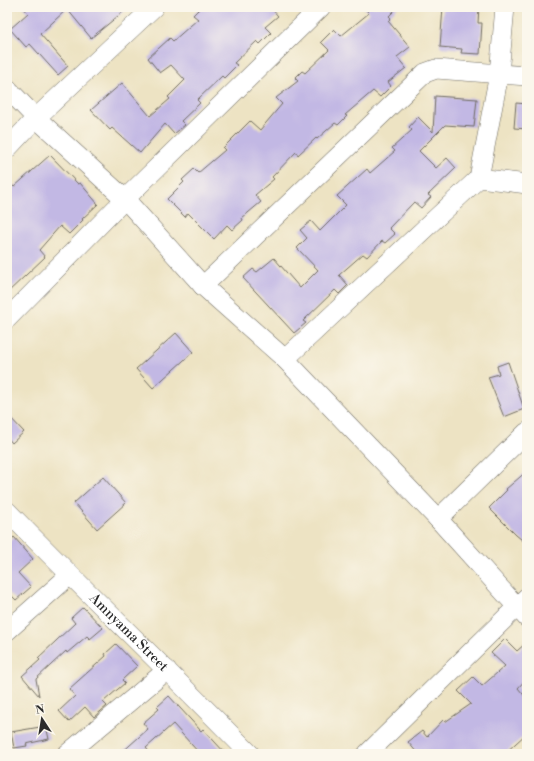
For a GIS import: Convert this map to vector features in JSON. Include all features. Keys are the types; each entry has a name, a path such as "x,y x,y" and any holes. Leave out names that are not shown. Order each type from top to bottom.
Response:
{"street":[{"path":"7,149 36,118 154,7"},
{"path":"8,317 125,199 321,7"},
{"path":"285,359 479,178 498,74 505,7"},
{"path":"203,286 420,76 436,69 527,76"},
{"path":"7,88 36,118 125,199 203,286 285,359 524,607 367,754"},
{"path":"479,178 527,184"},
{"path":"438,519 527,432"},
{"name":"Amnyama Street","path":"7,511 250,754"},
{"path":"7,631 70,575"},
{"path":"67,754 167,670"}],"building":[{"path":"23,7 129,7 91,38 67,9 40,34 68,66 58,75 30,44 26,47 10,29 28,13"},
{"path":"201,7 270,7 278,16 265,27 271,33 260,44 257,41 234,63 237,65 224,78 222,76 197,100 200,103 181,121 185,125 174,134 165,124 140,153 112,128 110,130 91,110 122,83 150,116 170,99 168,97 185,80 171,65 160,73 148,58 170,38 173,41 198,19 193,15"},
{"path":"363,7 398,7 389,16 391,18 388,21 410,47 397,57 406,68 388,82 391,86 380,97 373,91 345,115 347,116 338,125 335,123 298,155 296,152 272,177 274,179 255,195 261,202 242,218 243,220 232,230 227,225 214,239 188,213 185,217 167,199 184,182 182,180 194,169 198,173 225,150 223,148 250,121 260,130 282,104 276,98 298,81 295,78 302,71 305,73 329,50 321,42 334,29 341,36 369,13"},
{"path":"443,7 479,7 478,23 482,23 480,54 461,53 462,49 440,47"},
{"path":"435,96 477,99 474,127 445,125 419,151 436,168 447,158 456,168 428,195 431,197 421,208 414,202 389,228 395,234 385,243 382,241 367,257 363,254 339,275 348,285 339,294 335,290 303,321 306,323 294,333 243,278 253,269 257,272 274,258 300,288 318,270 297,248 307,238 300,230 311,221 320,231 346,205 337,196 367,169 370,173 395,151 392,148 412,130 409,127 418,117 433,132"},
{"path":"516,103 527,104 527,129 514,128"},
{"path":"50,155 78,184 80,183 98,204 69,234 60,226 39,250 45,257 7,293 7,180 14,187"},
{"path":"176,333 193,352 153,388 136,369"},
{"path":"508,362 524,409 504,417 488,377 499,374 497,366"},
{"path":"7,414 24,432 12,443 7,437"},
{"path":"527,471 527,544 489,508 507,490 506,489"},
{"path":"103,477 126,503 97,529 74,503"},
{"path":"14,537 33,559 18,573 31,587 16,600 7,591 7,543"},
{"path":"83,607 103,628 90,639 87,636 67,653 66,651 36,679 39,696 22,676 40,660 38,658 75,623 71,618"},
{"path":"505,639 517,651 527,642 527,678 518,688 527,699 527,733 504,754 418,754 408,742 422,731 427,737 443,720 445,722 471,704 458,691 473,677 482,686 505,666 491,653"},
{"path":"116,644 137,666 122,680 125,683 103,702 107,706 94,717 85,707 69,722 59,711 75,696 69,689 106,656 105,654"},
{"path":"169,696 201,731 203,729 226,754 200,754 173,724 146,748 151,754 120,754 148,729 143,723 159,709 157,707"},
{"path":"46,726 49,739 26,744 27,746 14,748 11,732"}]}
